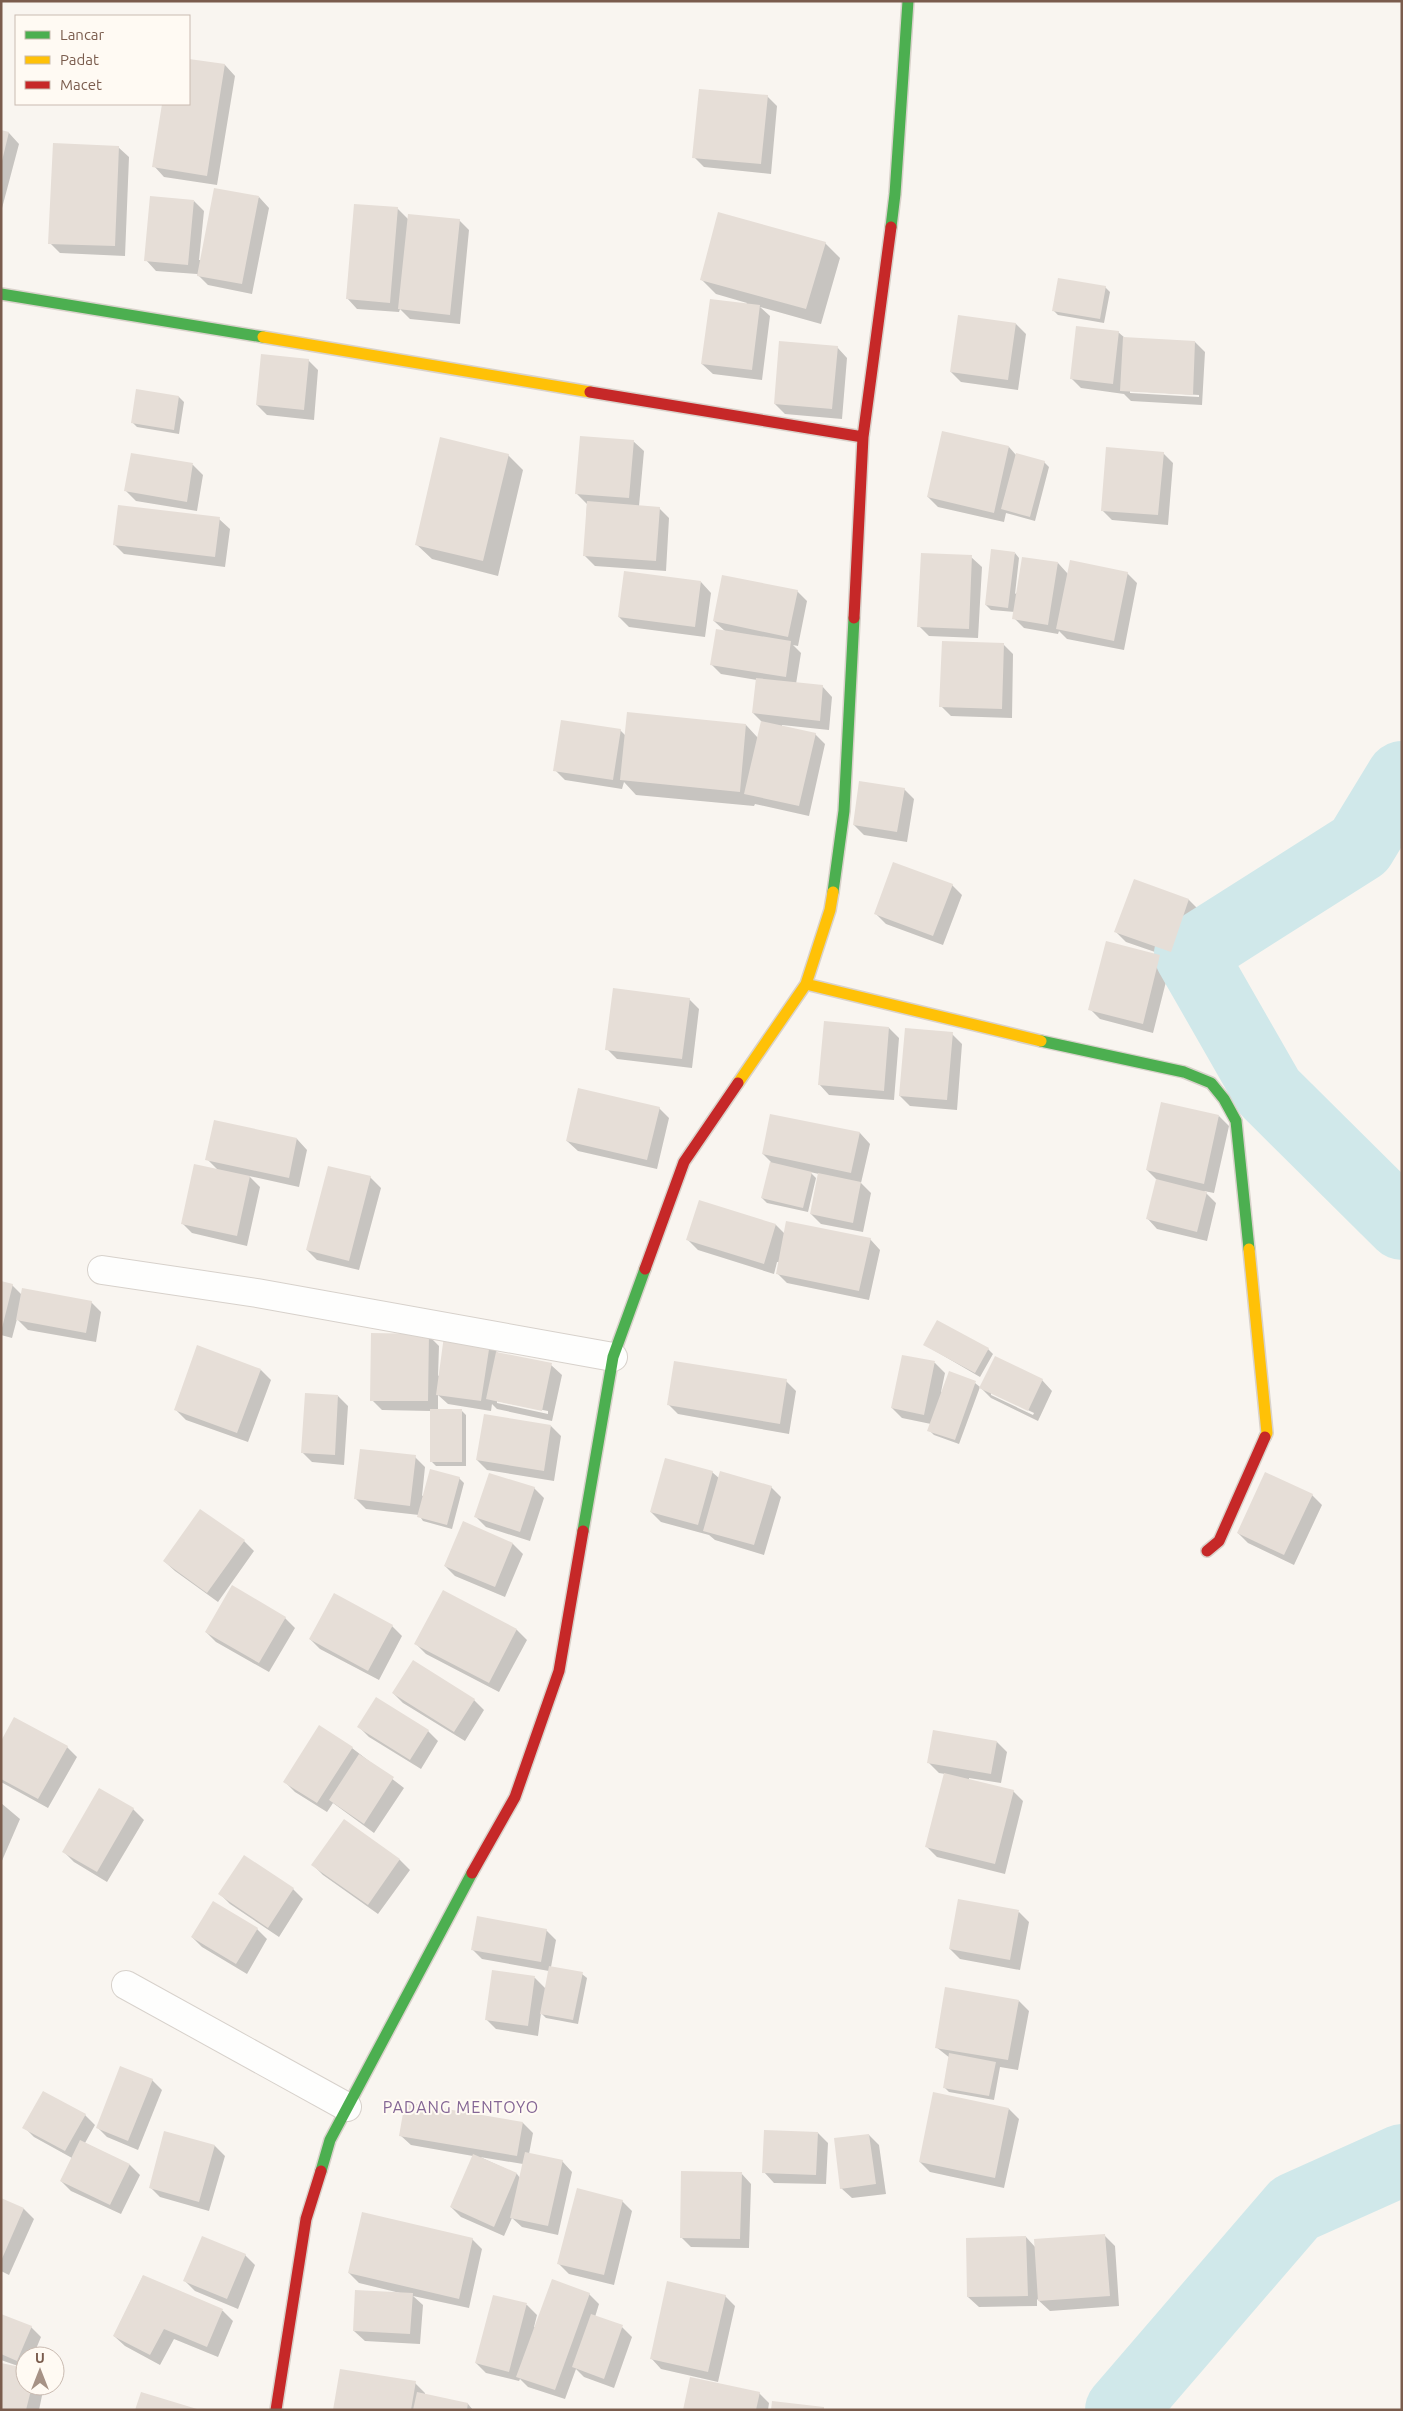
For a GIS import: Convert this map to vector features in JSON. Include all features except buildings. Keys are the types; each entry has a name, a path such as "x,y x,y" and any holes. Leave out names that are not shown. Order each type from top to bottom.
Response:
{"street":[{"path":"276,2410 306,2219 330,2140 439,1932 516,1797 559,1671 613,1357 684,1162 806,984 830,910 844,811 863,437 895,194 908,1"},
{"path":"1,294 863,437"},
{"path":"806,984 1025,1038 1184,1072 1211,1083 1224,1099 1236,1121 1267,1433 1219,1541 1207,1551"},
{"path":"102,1270 257,1294 613,1357"},
{"path":"126,1985 347,2107"}],"waterway":[{"path":"1402,777 1360,846 1190,954 1269,1092 1402,1224"},
{"path":"1121,2410 1295,2208 1402,2160"}],"traffic: fast":[{"path":"891,227 895,194 908,1"},
{"path":"1,294 263,337"},
{"path":"833,892 844,811 854,618"},
{"path":"1041,1041 1184,1072 1211,1083 1224,1099 1236,1121 1249,1249"},
{"path":"583,1531 613,1357 645,1269"},
{"path":"321,2171 330,2140 472,1873"}],"traffic: slow":[{"path":"263,337 590,392"},
{"path":"738,1083 806,984 830,910 833,892"},
{"path":"806,984 1041,1041"},
{"path":"1249,1249 1267,1433 1265,1437"}],"traffic: jam":[{"path":"854,618 863,437 891,227"},
{"path":"590,392 863,437"},
{"path":"645,1269 684,1162 738,1083"},
{"path":"1207,1551 1219,1541 1265,1437"},
{"path":"472,1873 515,1797 559,1671 583,1531"},
{"path":"276,2410 306,2219 321,2171"}],"district":[{"name":"PADANG MENTOYO","path":"461,2107"}]}
